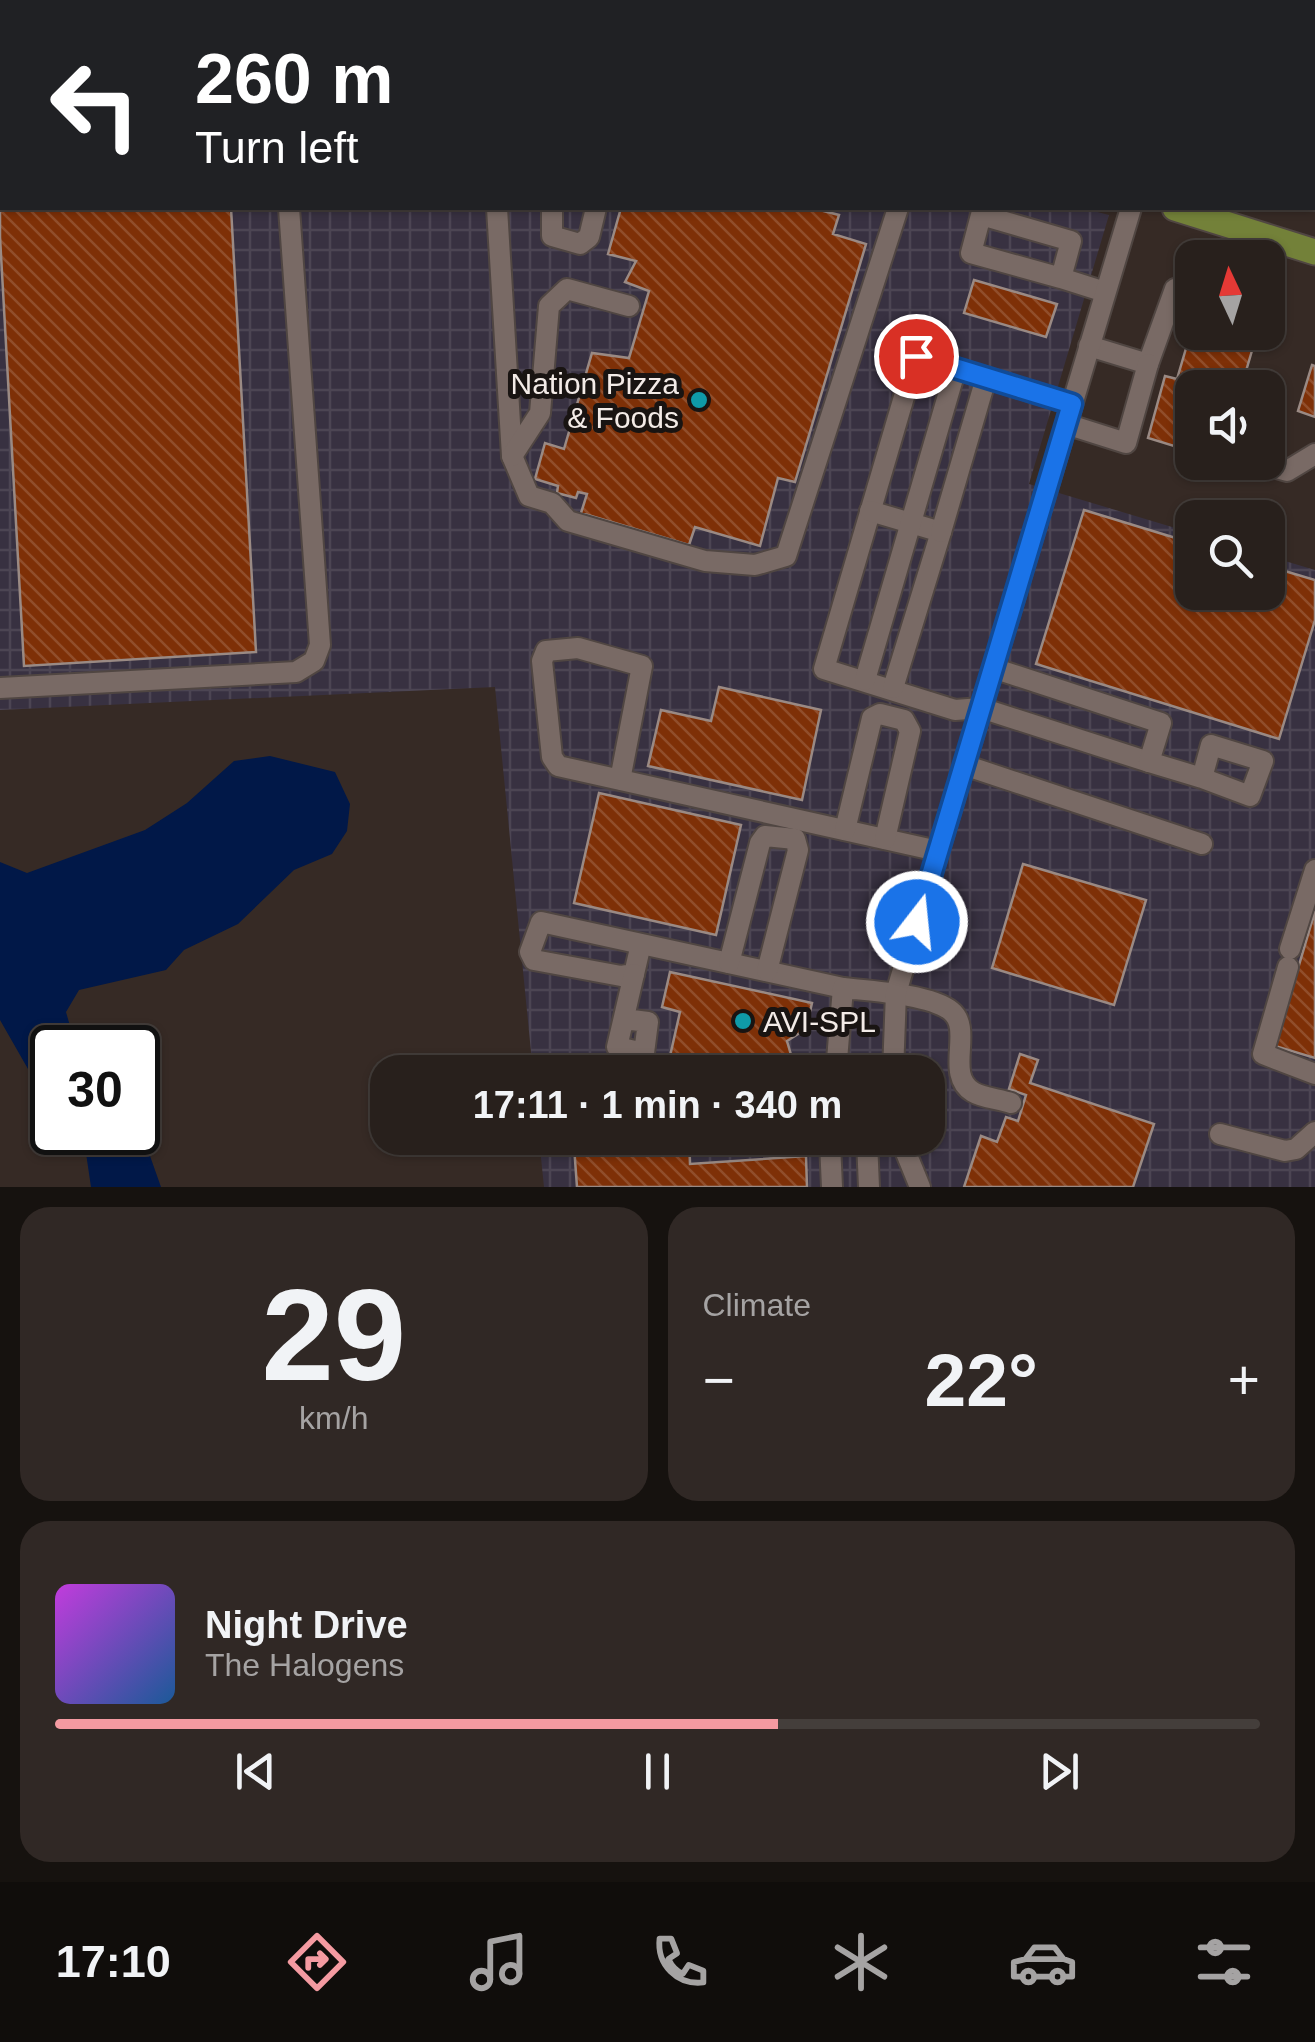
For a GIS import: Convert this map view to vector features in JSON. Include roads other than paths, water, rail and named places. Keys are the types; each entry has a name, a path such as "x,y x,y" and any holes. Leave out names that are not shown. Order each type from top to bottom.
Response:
{"main road":[{"path":"1181,210 1315,252"}],"street":[{"path":"0,688 296,672 314,661 320,646 289,210"},
{"path":"497,210 512,456 529,496 552,503 568,522 705,561 755,565 786,556 897,210"},
{"path":"552,210 552,236 580,244 589,237 596,210"},
{"path":"894,1055 896,994 1130,210"},
{"path":"1062,278 1071,241 981,214 970,252 1106,292"},
{"path":"512,456 540,414 549,306 567,289 629,306"},
{"path":"1175,289 1126,443 986,378 916,356 824,669 954,710 981,708 1202,778"},
{"path":"1090,346 1148,364"},
{"path":"865,680 956,368"},
{"path":"893,688 986,378"},
{"path":"1287,472 1315,454"},
{"path":"1287,472 1308,476 1315,472"},
{"path":"870,511 940,532"},
{"path":"620,780 642,666 578,648 546,651 542,661 552,757 558,766 620,780 845,830 938,851"},
{"path":"993,668 1161,723 1149,762"},
{"path":"845,830 872,718 888,715 904,720 910,731 885,839"},
{"path":"964,765 1202,844"},
{"path":"729,963 760,843 766,836 795,839 798,850 794,872 767,971"},
{"path":"1315,870 1262,1054 1315,1074"},
{"path":"634,974 621,976 534,960 530,952 534,931 541,922 843,988 896,994 950,1010 958,1021 959,1058 966,1086 1011,1103"},
{"path":"624,1019 641,944"},
{"path":"837,1055 843,988"},
{"path":"1220,1134 1285,1151 1296,1149 1315,1132"},
{"path":"828,1155 832,1187"},
{"path":"870,1187 873,1155"},
{"path":"907,1155 920,1187"}],"water":[{"path":"270,756 335,772 350,804 347,831 332,854 294,870 238,924 184,950 166,970 79,990 66,1012 70,1025 30,1025 30,1072 0,1020 0,862 27,873 145,830 187,803 234,761"},
{"path":"86,1155 150,1155 161,1187 91,1187"}],"place":[{"name":"Nation Pizza & Foods","path":"699,400"},
{"name":"AVI-SPL","path":"743,1021"}]}
